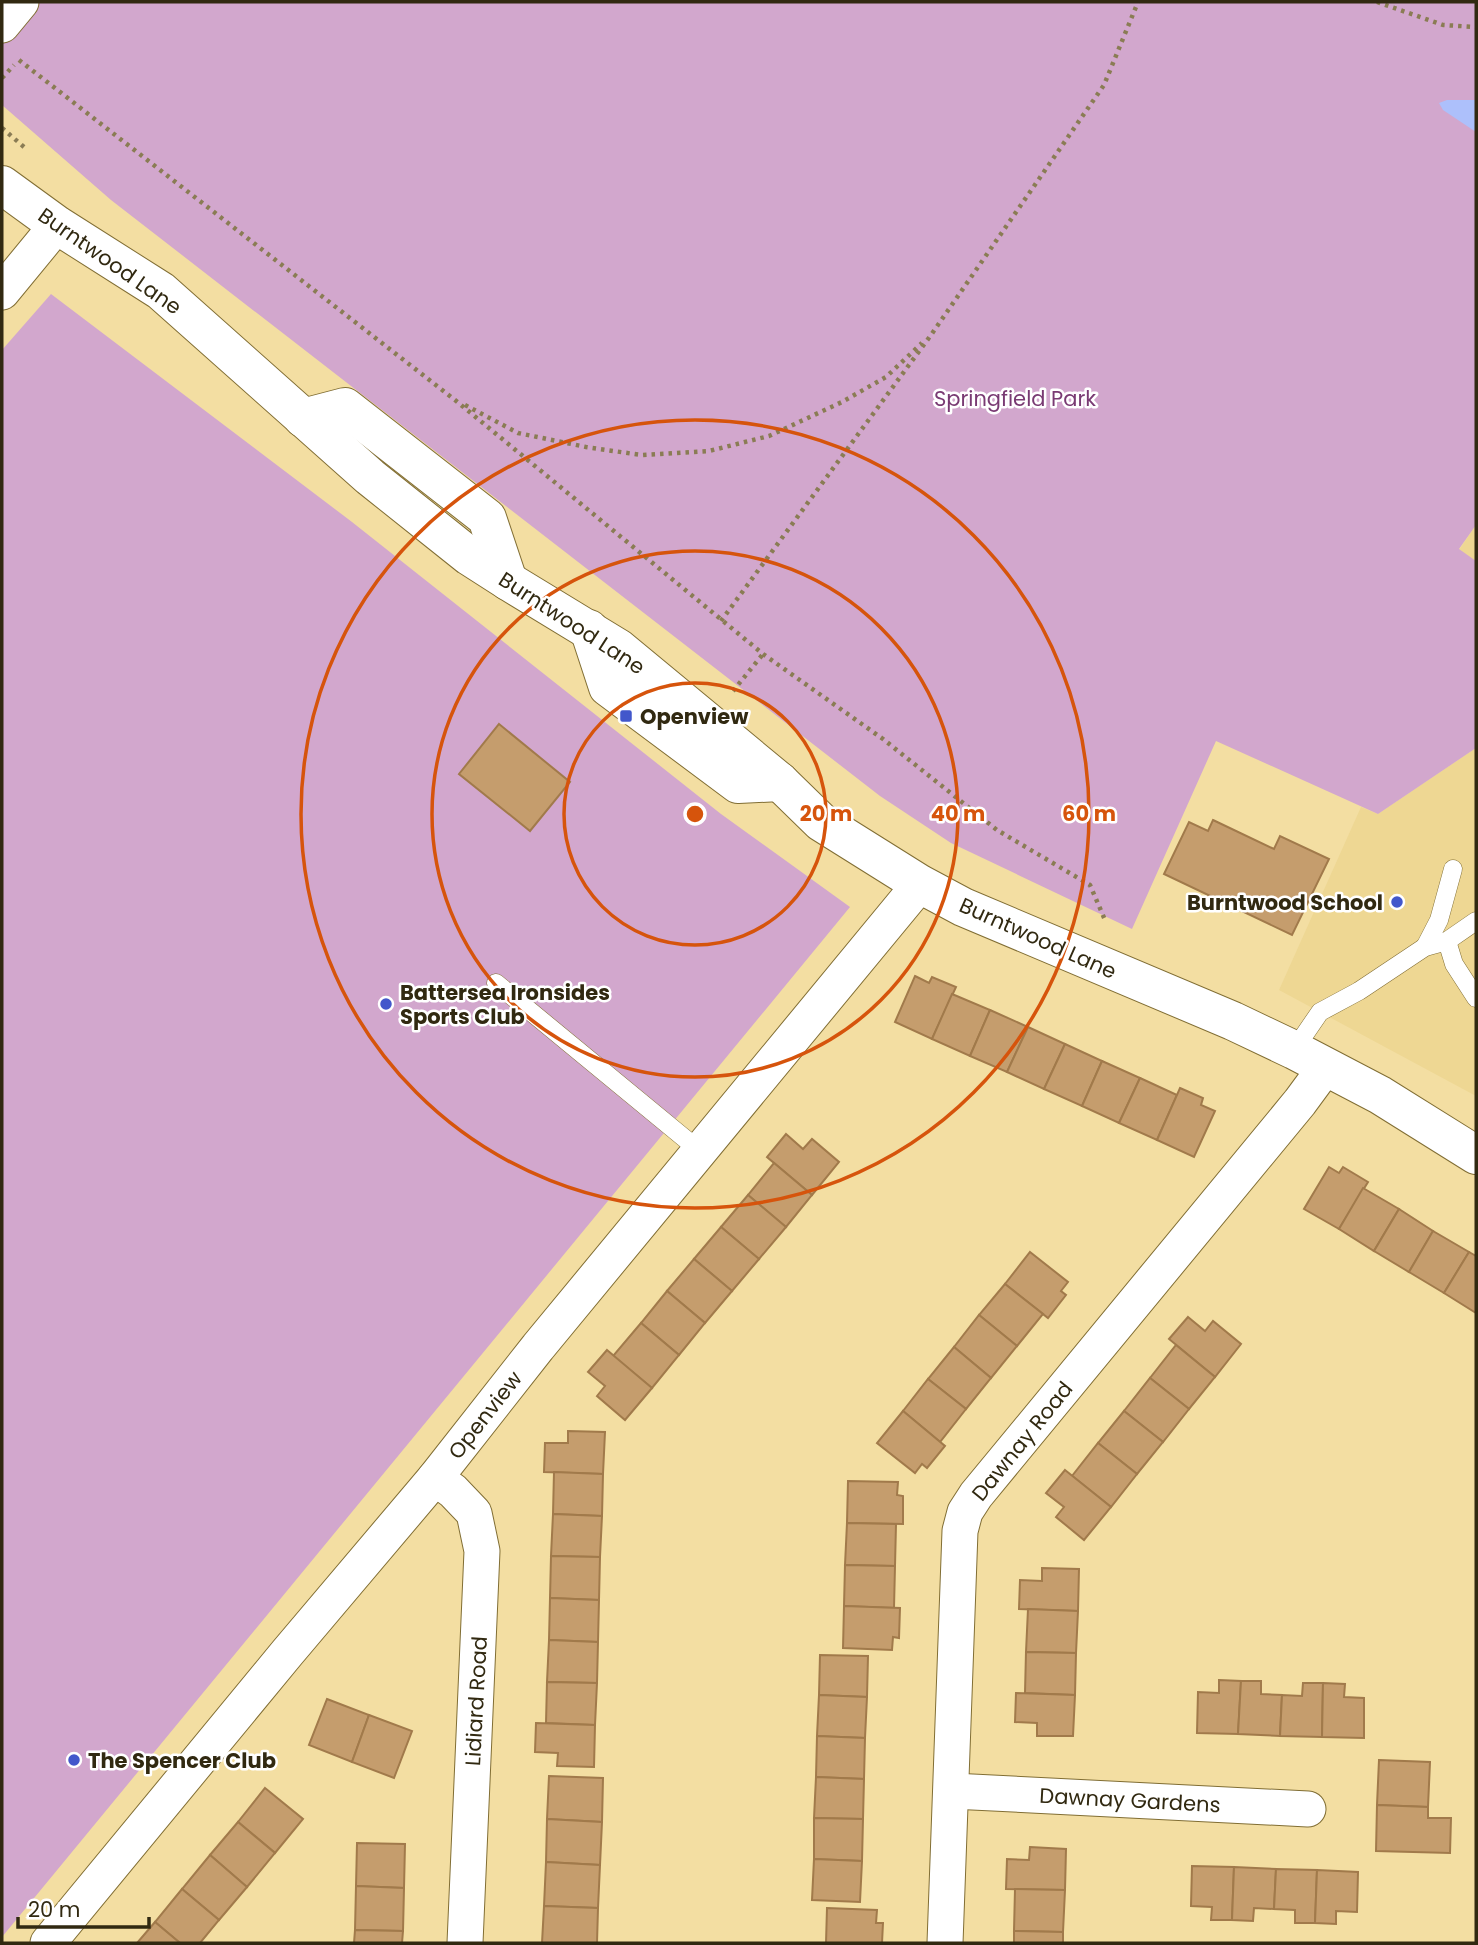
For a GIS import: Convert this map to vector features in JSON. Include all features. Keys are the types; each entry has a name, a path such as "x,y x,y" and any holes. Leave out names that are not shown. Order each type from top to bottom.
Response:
{"main road":[{"name":"Burntwood Lane","path":"2,185 57,225 160,291 303,418 345,407 487,518 508,582 618,648 780,782 821,822 920,884 963,906 1233,1021 1380,1095 1476,1155"},
{"path":"589,629 608,687 738,783 780,782"}],"street":[{"path":"2,25 20,2"},
{"path":"2,292 57,225"},
{"name":"Openview","path":"48,1943 435,1478 538,1346 920,884"},
{"name":"Dawnay Road","path":"945,1943 960,1531 965,1512 976,1495 1300,1102 1309,1059"},
{"name":"Lidiard Road","path":"435,1478 453,1491 474,1513 482,1551 465,1943"},
{"name":"Dawnay Gardens","path":"952,1791 1308,1809"}],"lane":[{"path":"1425,947 1439,920 1453,869"},
{"path":"1309,1059 1320,1012 1359,991 1425,947 1447,941 1476,921"},
{"path":"1447,941 1454,964 1476,998"},
{"path":"496,983 700,1151"}],"path":[{"path":"721,621 931,335 1104,85 1139,2"},
{"path":"1377,2 1443,25 1476,27"},
{"path":"2,78 19,59 455,400 763,654 883,739 996,830 1090,884 1109,929"},
{"path":"2,128 27,150"},
{"path":"455,400 518,433 586,447 641,455 709,451 769,436 842,402 886,377 931,335"},
{"path":"733,692 763,654"}],"shaded area":[{"path":"1476,525 1476,561 1459,550"},
{"name":"Burntwood School","path":"1476,748 1476,1096 1279,990 1361,807 1378,814"}],"green space":[{"name":"Springfield Park","path":"2,2 1476,2 1476,525 1459,549 1476,561 1476,748 1378,814 1216,741 1132,929 951,843 880,796 111,200 2,105"},
{"name":"Battersea Ironsides Sports Club","path":"51,294 352,522 721,814 850,907 2,1937 2,350"}],"water":[{"path":"1447,100 1476,100 1476,132 1443,110 1439,103"}],"building":[{"path":"499,724 570,782 530,831 459,774"},
{"path":"1213,820 1274,849 1280,836 1329,859 1292,935 1164,874 1189,822 1208,831"},
{"path":"915,976 929,983 932,977 956,987 932,1039 895,1022"},
{"path":"952,994 990,1010 970,1056 932,1039"},
{"path":"990,1010 1028,1027 1007,1072 970,1056"},
{"path":"1028,1027 1065,1044 1044,1089 1007,1072"},
{"path":"1065,1044 1102,1061 1082,1106 1044,1089"},
{"path":"1102,1061 1140,1078 1119,1123 1082,1106"},
{"path":"1140,1078 1177,1095 1157,1140 1119,1123"},
{"path":"1180,1088 1203,1098 1201,1105 1215,1111 1194,1157 1157,1140"},
{"path":"786,1134 803,1149 812,1139 839,1162 812,1195 767,1157"},
{"path":"774,1163 812,1195 786,1227 748,1195"},
{"path":"1329,1167 1339,1173 1343,1167 1368,1182 1339,1229 1304,1209"},
{"path":"1363,1188 1399,1209 1374,1251 1339,1229"},
{"path":"748,1195 786,1227 759,1259 721,1227"},
{"path":"1399,1209 1433,1231 1409,1272 1374,1251"},
{"path":"721,1227 759,1259 732,1291 694,1259"},
{"path":"1433,1231 1469,1252 1444,1293 1409,1272"},
{"path":"1030,1252 1068,1282 1061,1291 1066,1295 1048,1318 1005,1284"},
{"path":"1469,1252 1476,1256 1476,1313 1444,1293"},
{"path":"694,1259 732,1291 705,1323 667,1291"},
{"path":"1005,1284 1043,1314 1017,1346 979,1315"},
{"path":"667,1291 705,1323 679,1355 641,1323"},
{"path":"979,1315 1017,1346 991,1378 954,1347"},
{"path":"1188,1317 1205,1331 1213,1321 1241,1344 1215,1377 1169,1339"},
{"path":"641,1323 679,1355 652,1388 613,1356"},
{"path":"1176,1345 1215,1377 1189,1409 1150,1378"},
{"path":"954,1347 991,1378 966,1409 928,1379"},
{"path":"607,1350 652,1388 625,1420 597,1396 605,1386 588,1372"},
{"path":"1150,1378 1189,1409 1163,1442 1124,1411"},
{"path":"928,1379 966,1409 940,1442 903,1411"},
{"path":"903,1411 945,1446 927,1468 922,1464 915,1473 877,1443"},
{"path":"1124,1411 1163,1442 1137,1474 1098,1443"},
{"path":"568,1431 605,1432 603,1474 544,1472 545,1443 568,1443"},
{"path":"1098,1443 1137,1474 1111,1507 1072,1476"},
{"path":"1065,1470 1111,1507 1084,1540 1056,1517 1064,1507 1046,1493"},
{"path":"554,1472 603,1474 602,1516 553,1514"},
{"path":"848,1481 898,1482 897,1495 903,1496 903,1524 847,1523"},
{"path":"553,1514 602,1516 600,1557 551,1556"},
{"path":"847,1523 896,1524 895,1566 845,1565"},
{"path":"551,1556 600,1557 599,1600 550,1598"},
{"path":"845,1565 895,1566 894,1608 844,1606"},
{"path":"1042,1568 1079,1569 1078,1611 1019,1609 1020,1580 1042,1581"},
{"path":"550,1598 599,1600 598,1642 549,1640"},
{"path":"844,1606 900,1608 899,1638 893,1637 892,1650 843,1648"},
{"path":"1028,1609 1078,1611 1076,1653 1026,1652"},
{"path":"549,1640 598,1642 597,1683 547,1682"},
{"path":"1026,1652 1076,1653 1075,1695 1025,1693"},
{"path":"820,1655 868,1656 867,1697 819,1695"},
{"path":"1219,1680 1241,1681 1238,1734 1197,1733 1198,1692 1219,1693"},
{"path":"1241,1681 1261,1681 1261,1694 1282,1695 1280,1736 1238,1734"},
{"path":"547,1682 597,1683 595,1725 546,1723"},
{"path":"1303,1683 1323,1683 1322,1737 1280,1736 1282,1695 1302,1696"},
{"path":"1323,1683 1345,1684 1344,1697 1364,1698 1364,1738 1322,1737"},
{"path":"1016,1693 1075,1695 1073,1736 1037,1736 1037,1723 1015,1722"},
{"path":"819,1695 867,1697 865,1738 817,1736"},
{"path":"327,1699 369,1715 352,1762 309,1745"},
{"path":"369,1715 412,1731 394,1778 352,1762"},
{"path":"536,1723 595,1725 594,1767 557,1766 558,1753 535,1752"},
{"path":"817,1736 865,1738 864,1779 816,1777"},
{"path":"1379,1760 1430,1762 1428,1807 1377,1805"},
{"path":"549,1776 603,1778 602,1822 547,1819"},
{"path":"816,1777 864,1779 863,1819 814,1818"},
{"path":"265,1788 303,1819 275,1853 238,1822"},
{"path":"1377,1805 1428,1807 1428,1818 1451,1818 1450,1853 1376,1851"},
{"path":"814,1818 863,1819 862,1861 814,1859"},
{"path":"547,1819 602,1822 600,1865 546,1862"},
{"path":"238,1822 275,1853 247,1887 210,1855"},
{"path":"357,1843 405,1844 404,1888 356,1886"},
{"path":"1030,1847 1066,1849 1065,1890 1006,1889 1007,1859 1029,1860"},
{"path":"210,1855 247,1887 219,1920 182,1889"},
{"path":"814,1859 862,1861 860,1902 812,1900"},
{"path":"546,1862 600,1865 598,1908 544,1906"},
{"path":"1192,1866 1234,1867 1232,1920 1211,1920 1212,1907 1191,1906"},
{"path":"1234,1867 1276,1869 1274,1909 1254,1908 1253,1921 1232,1920"},
{"path":"1276,1869 1317,1870 1315,1923 1295,1923 1295,1910 1274,1909"},
{"path":"1317,1870 1358,1872 1357,1912 1336,1911 1336,1924 1315,1923"},
{"path":"356,1886 404,1888 403,1931 355,1930"},
{"path":"182,1889 219,1920 200,1943 180,1943 155,1922"},
{"path":"1015,1889 1065,1890 1063,1932 1014,1931"},
{"path":"544,1906 598,1908 597,1943 542,1943"},
{"path":"827,1908 877,1910 876,1923 883,1923 882,1943 826,1943"},
{"path":"155,1922 180,1943 137,1943"},
{"path":"355,1930 403,1931 402,1943 354,1943"},
{"path":"1014,1931 1063,1932 1063,1943 1014,1943"}],"place":[{"name":"Openview","path":"626,716"},
{"name":"Burntwood School","path":"1397,902"},
{"name":"Battersea Ironsides Sports Club","path":"386,1004"},
{"name":"The Spencer Club","path":"74,1760"}]}
